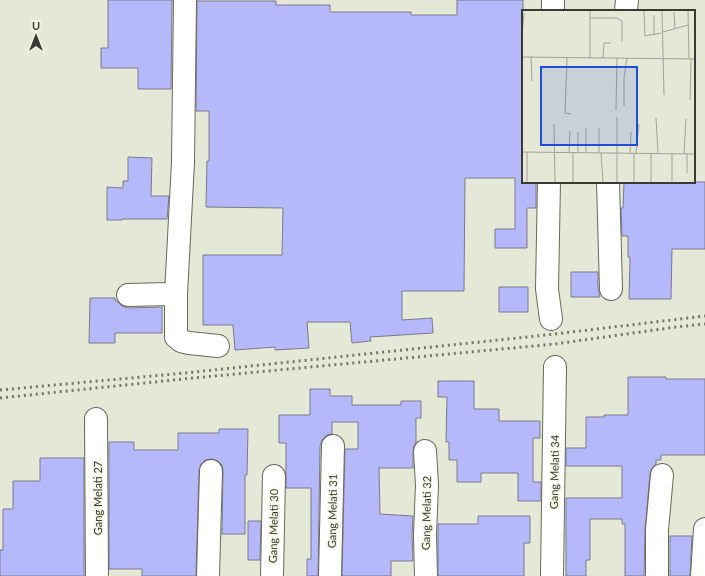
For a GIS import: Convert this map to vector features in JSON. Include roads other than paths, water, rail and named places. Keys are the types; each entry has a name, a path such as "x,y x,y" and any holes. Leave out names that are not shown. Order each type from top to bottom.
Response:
{"street":[{"path":"182,293 185,0"},
{"path":"192,0 182,293 176,337 181,341 189,343 218,346"},
{"path":"626,10 627,0"},
{"path":"549,183 547,289 551,320"},
{"path":"608,183 610,289"},
{"path":"128,295 182,293"},
{"name":"Gang Melati 34","path":"552,576 555,367"},
{"name":"Gang Melati 27","path":"96,419 97,576"},
{"name":"Gang Melati 31","path":"330,576 333,446"},
{"name":"Gang Melati 32","path":"425,451 426,485 424,535 426,576"},
{"path":"208,576 211,470"},
{"path":"657,576 657,530 662,475"},
{"name":"Gang Melati 30","path":"272,576 274,476"},
{"path":"702,576 705,529"}],"railway":[{"path":"0,390 185,373 555,334 705,316"},
{"path":"0,398 555,344 705,324"}]}
